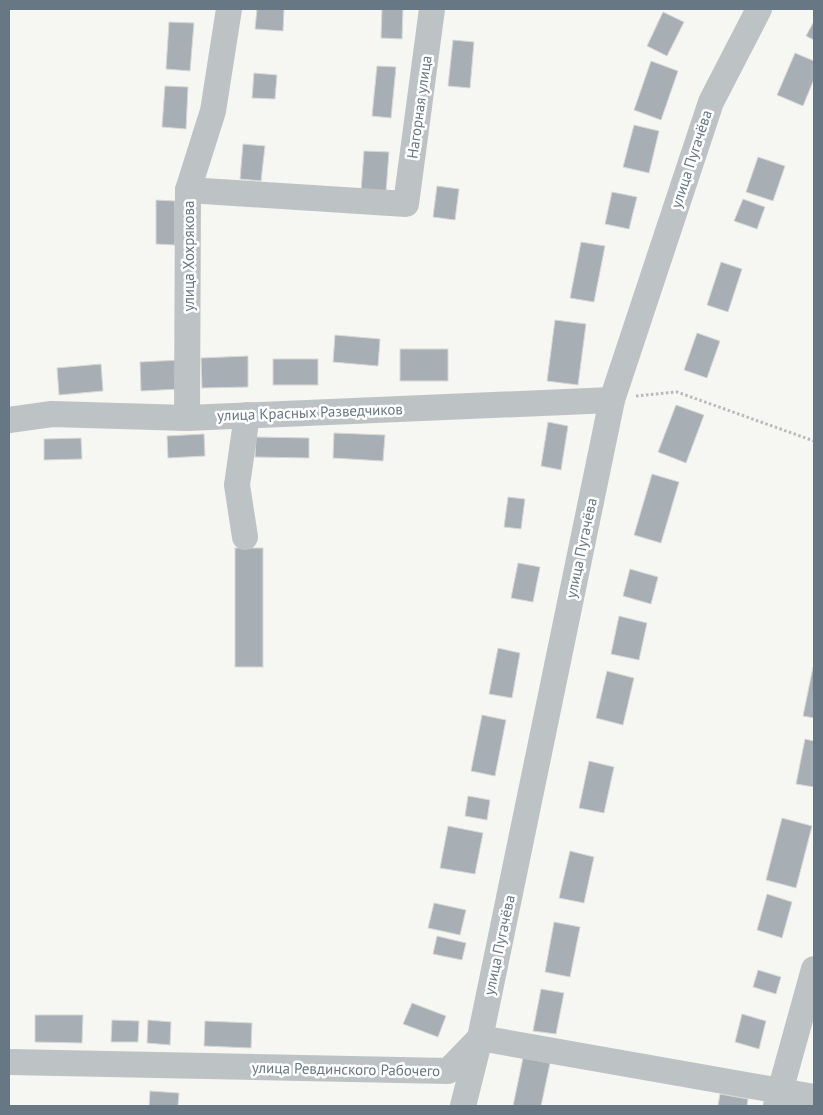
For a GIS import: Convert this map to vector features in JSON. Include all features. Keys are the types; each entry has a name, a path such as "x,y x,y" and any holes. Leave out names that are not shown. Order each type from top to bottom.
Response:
{"street":[{"name":"улица Хохрякова","path":"187,418 188,190 213,111 228,9"},
{"name":"Нагорная улица","path":"188,190 406,204 432,9"},
{"name":"улица Пугачёва","path":"463,1106 480,1038 612,400 710,102 759,9"},
{"name":"улица Красных Разведчиков","path":"9,420 52,414 187,418 612,400"},
{"path":"245,537 237,485 247,415"},
{"path":"778,1098 814,969"},
{"path":"480,1038 778,1098 814,1097"},
{"name":"улица Ревдинского Рабочего","path":"9,1062 448,1071 480,1038"}],"path":[{"path":"612,400 677,392 814,441"}],"building":[{"path":"257,9 284,9 283,31 255,29"},
{"path":"382,9 403,9 402,39 381,38"},
{"path":"663,12 684,22 667,56 647,46"},
{"path":"814,21 814,40 806,36"},
{"path":"169,22 194,23 190,71 166,69"},
{"path":"453,40 474,42 470,88 448,86"},
{"path":"795,53 814,61 814,79 803,106 777,95"},
{"path":"651,61 678,71 661,120 634,110"},
{"path":"377,66 396,67 391,118 372,116"},
{"path":"254,73 277,75 275,99 252,98"},
{"path":"165,86 188,87 186,129 162,127"},
{"path":"634,125 659,131 649,173 623,167"},
{"path":"243,144 265,146 261,181 240,179"},
{"path":"364,151 389,152 386,192 361,191"},
{"path":"758,157 785,166 773,201 746,192"},
{"path":"437,186 459,189 455,220 433,217"},
{"path":"612,192 637,197 629,229 605,224"},
{"path":"743,199 765,207 757,229 734,221"},
{"path":"156,200 175,201 175,245 156,244"},
{"path":"581,242 605,246 594,302 570,298"},
{"path":"721,262 742,269 728,312 707,305"},
{"path":"555,320 586,324 578,385 547,381"},
{"path":"697,333 720,341 707,378 684,370"},
{"path":"335,335 380,339 378,366 333,362"},
{"path":"400,349 448,349 448,381 400,381"},
{"path":"248,356 248,387 202,388 201,358"},
{"path":"273,359 318,359 318,385 273,385"},
{"path":"180,360 181,389 141,391 140,362"},
{"path":"101,364 103,391 59,395 57,368"},
{"path":"676,405 704,415 686,463 658,452"},
{"path":"548,422 568,426 561,470 541,466"},
{"path":"334,433 385,435 383,461 333,458"},
{"path":"204,434 205,456 168,458 167,436"},
{"path":"256,437 309,438 309,458 255,457"},
{"path":"81,438 82,459 44,460 44,439"},
{"path":"652,474 679,482 661,543 634,535"},
{"path":"508,497 525,499 521,529 504,527"},
{"path":"235,548 263,548 263,667 235,667"},
{"path":"518,563 540,567 533,602 511,598"},
{"path":"630,569 658,577 651,604 623,596"},
{"path":"619,616 647,623 639,660 611,654"},
{"path":"498,648 520,653 512,698 489,694"},
{"path":"814,667 814,718 803,716"},
{"path":"607,671 634,678 623,725 596,718"},
{"path":"482,715 506,720 495,776 471,771"},
{"path":"805,739 814,741 814,787 796,784"},
{"path":"589,761 614,767 604,813 579,808"},
{"path":"468,796 490,800 487,820 465,816"},
{"path":"782,818 812,826 796,888 766,880"},
{"path":"448,826 483,833 475,874 440,868"},
{"path":"570,851 594,857 584,903 559,898"},
{"path":"767,894 792,902 782,938 757,930"},
{"path":"434,903 466,910 460,935 428,928"},
{"path":"554,922 580,927 570,977 545,972"},
{"path":"437,936 466,943 462,960 433,954"},
{"path":"758,970 781,977 776,994 753,987"},
{"path":"541,989 564,993 556,1034 533,1031"},
{"path":"412,1003 446,1016 438,1037 403,1024"},
{"path":"742,1014 766,1021 759,1049 735,1042"},
{"path":"35,1015 83,1015 82,1043 35,1042"},
{"path":"112,1020 139,1021 138,1042 111,1042"},
{"path":"148,1020 171,1022 170,1045 147,1043"},
{"path":"205,1021 252,1023 251,1048 204,1046"},
{"path":"523,1058 550,1063 541,1106 513,1106"},
{"path":"150,1091 179,1093 178,1106 149,1106"},
{"path":"720,1094 748,1099 747,1106 718,1106"}]}
